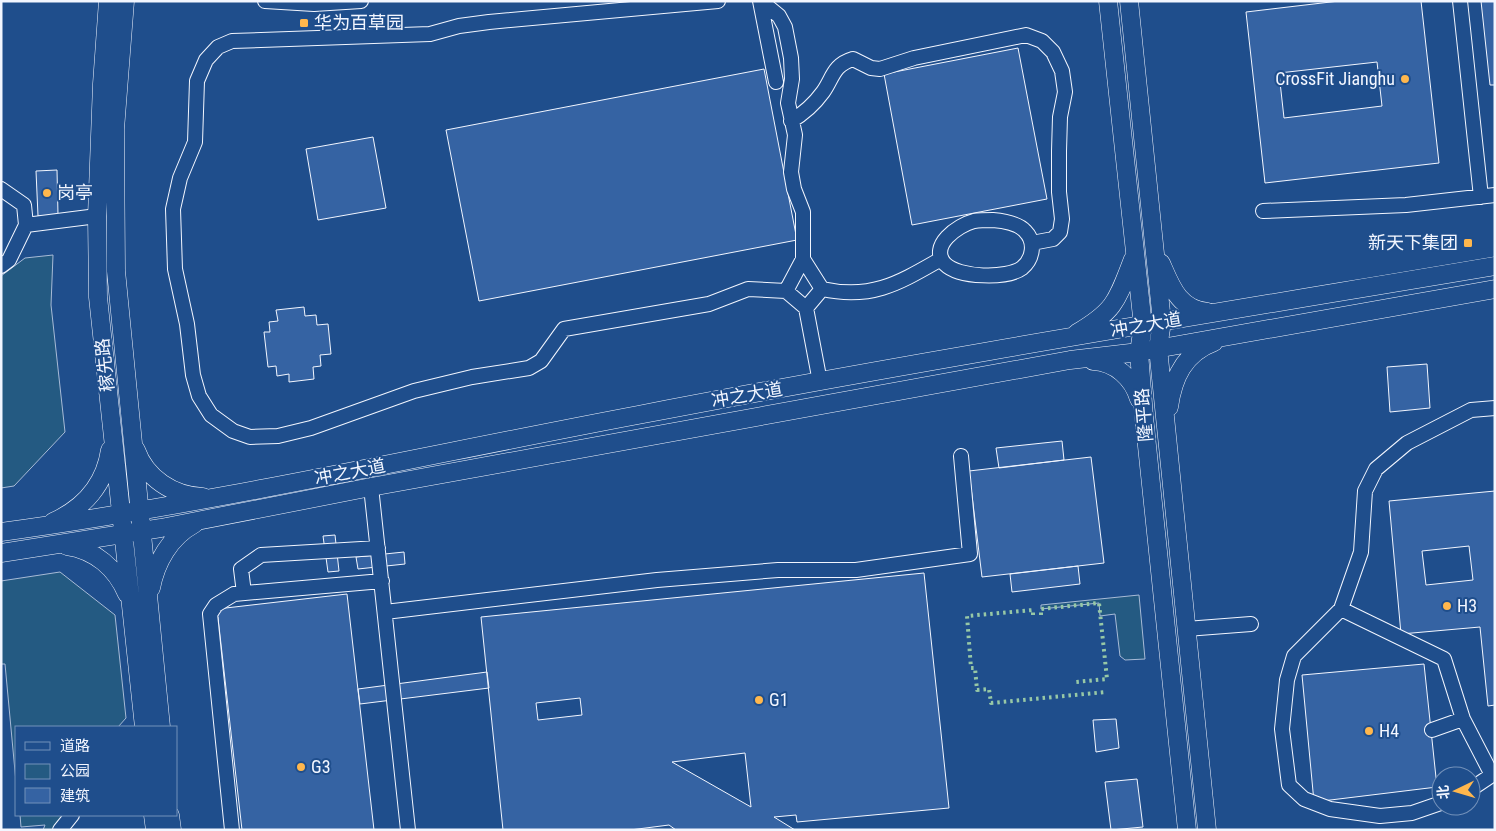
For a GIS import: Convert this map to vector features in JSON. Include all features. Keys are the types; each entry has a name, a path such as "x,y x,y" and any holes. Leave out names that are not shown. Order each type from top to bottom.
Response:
{"main road":[{"name":"稼先路","path":"108,1 96,216 98,298 122,515 142,725"},
{"name":"稼先路","path":"124,1 115,129 116,271 161,726"},
{"name":"隆平路","path":"1108,1 1143,326 1140,352 1144,418 1187,830"},
{"name":"隆平路","path":"1129,1 1162,322 1158,348 1165,432 1207,830"},
{"path":"1154,244 1174,295 1188,306 1206,312 1236,309"},
{"path":"1068,339 1097,321 1109,310 1126,283 1135,255"},
{"name":"冲之大道","path":"1,532 139,512 632,416 1236,309 1495,266"},
{"name":"冲之大道","path":"1,553 59,545 202,520 371,487 1070,360 1140,352 1495,289"},
{"path":"1165,432 1172,390 1179,369 1190,357 1209,344 1243,333"},
{"path":"1070,360 1098,361 1124,374 1134,385 1144,418"},
{"path":"41,527 78,507 93,492 104,476 110,453 112,426"},
{"path":"132,438 139,458 149,474 162,485 178,493 223,497"},
{"path":"149,608 151,586 164,553 185,529 202,520"},
{"path":"59,545 81,549 101,559 118,577 131,604"},
{"path":"153,816 155,830"},
{"path":"170,816 172,830"}],"street":[{"path":"265,1 314,4 361,1"},
{"path":"718,1 489,22 459,26 430,34 248,40 232,41 218,47 206,60 197,81 195,142 180,178 173,209 172,240 175,269 187,324 193,375 198,396 211,415 233,431 250,437 278,436 311,428 414,391 472,377 529,368 541,361 564,329 709,304 744,289 786,291 806,308 820,382"},
{"path":"760,1 779,16 785,27 792,79 788,103 795,135 791,172 794,189 803,212 803,259 786,291"},
{"path":"760,1 776,82"},
{"path":"1263,211 1406,205 1488,196 1460,1"},
{"path":"791,121 823,93 834,69 843,62 852,59 871,68 880,69 898,61 986,45 1014,36 1026,35 1042,42 1053,52 1062,71 1065,92 1060,117 1059,151 1059,192 1062,219 1060,232 1053,239 1032,243"},
{"path":"1,189 24,205 26,224 9,260 1,266"},
{"path":"26,224 96,216"},
{"path":"993,220 1011,223 1025,230 1032,243 1032,254 1013,274 997,276 976,274 946,266 941,259 940,248 946,239 957,229 973,222 993,220"},
{"path":"803,259 822,289"},
{"path":"822,289 860,294 881,290 902,282 941,259"},
{"path":"806,308 822,289"},
{"path":"1431,806 1412,813 1380,816 1330,809 1304,799 1290,785 1282,729 1287,680 1294,656 1341,609 1361,552 1365,491 1376,469 1407,443 1471,410 1495,408"},
{"path":"385,612 657,580 778,570 856,570 970,554 961,456"},
{"path":"371,487 408,830"},
{"path":"244,593 241,569 261,555 378,548"},
{"path":"232,830 210,614 216,605 234,594 382,581"},
{"path":"1341,609 1444,659 1463,719 1493,774 1481,782"},
{"path":"1186,629 1251,624"},
{"path":"1432,730 1463,719"},
{"path":"60,830 71,816"}],"green space":[{"path":"53,255 51,305 65,432 14,486 1,488 1,276 25,258"},
{"path":"60,572 115,615 126,718 119,726 15,726 15,771 5,664 1,664 1,581"},
{"path":"1139,595 1145,659 1125,660 1120,656 1115,614 1100,616 1099,603 1041,609 1041,605"},
{"path":"20,816 70,816 58,830 43,830 45,825 21,827"}],"building":[{"path":"1339,1 1421,1 1439,163 1265,183 1246,12","holes":["1377,62 1382,106 1284,118 1279,73"]},
{"path":"1481,1 1495,1 1495,85 1490,85"},
{"path":"1018,48 1047,199 912,225 884,74"},
{"path":"764,69 797,240 479,301 446,130"},
{"path":"373,137 386,208 318,220 306,149"},
{"name":"岗亭","path":"57,170 58,215 38,216 36,171"},
{"path":"304,307 305,316 316,315 317,325 328,324 331,354 320,355 321,366 313,367 314,379 289,382 289,374 277,376 276,366 268,367 264,332 270,332 269,322 278,321 276,310"},
{"path":"1427,364 1430,408 1390,412 1387,367"},
{"path":"1062,441 1064,460 999,468 996,448"},
{"path":"1091,457 1104,563 982,577 969,471"},
{"name":"H3","path":"1495,491 1495,705 1488,706 1480,627 1401,634 1389,501","holes":["1469,546 1473,580 1426,585 1422,551"]},
{"path":"335,535 339,571 328,572 323,536"},
{"path":"404,552 405,564 358,569 356,557"},
{"path":"1078,566 1080,584 1012,592 1010,574"},
{"name":"G1","path":"924,573 949,808 797,822 796,815 774,817 795,830 676,830 669,825 630,830 503,830 481,617","holes":["580,698 582,715 538,720 536,703","745,753 751,807 672,762"]},
{"name":"G3","path":"347,594 374,830 242,830 217,609"},
{"name":"H4","path":"1424,664 1435,766 1431,766 1431,788 1314,802 1302,675"},
{"path":"487,672 489,688 360,704 358,689"},
{"path":"1116,719 1119,748 1096,752 1093,720"},
{"path":"1137,779 1143,827 1111,830 1105,782"}],"hedge":[{"path":"1041,615 1041,609 1099,603 1107,679 1076,682"},
{"path":"1033,615 1033,610 967,616 971,668 975,668 977,690 989,689 991,703 1106,692"}],"place":[{"name":"华为百草园","path":"304,23"},
{"name":"CrossFit Jianghu","path":"1405,79"},
{"name":"岗亭","path":"47,193"},
{"name":"新天下集团","path":"1468,243"},
{"name":"H3","path":"1447,606"},
{"name":"G1","path":"759,700"},
{"name":"H4","path":"1369,731"},
{"name":"G3","path":"301,767"}]}
